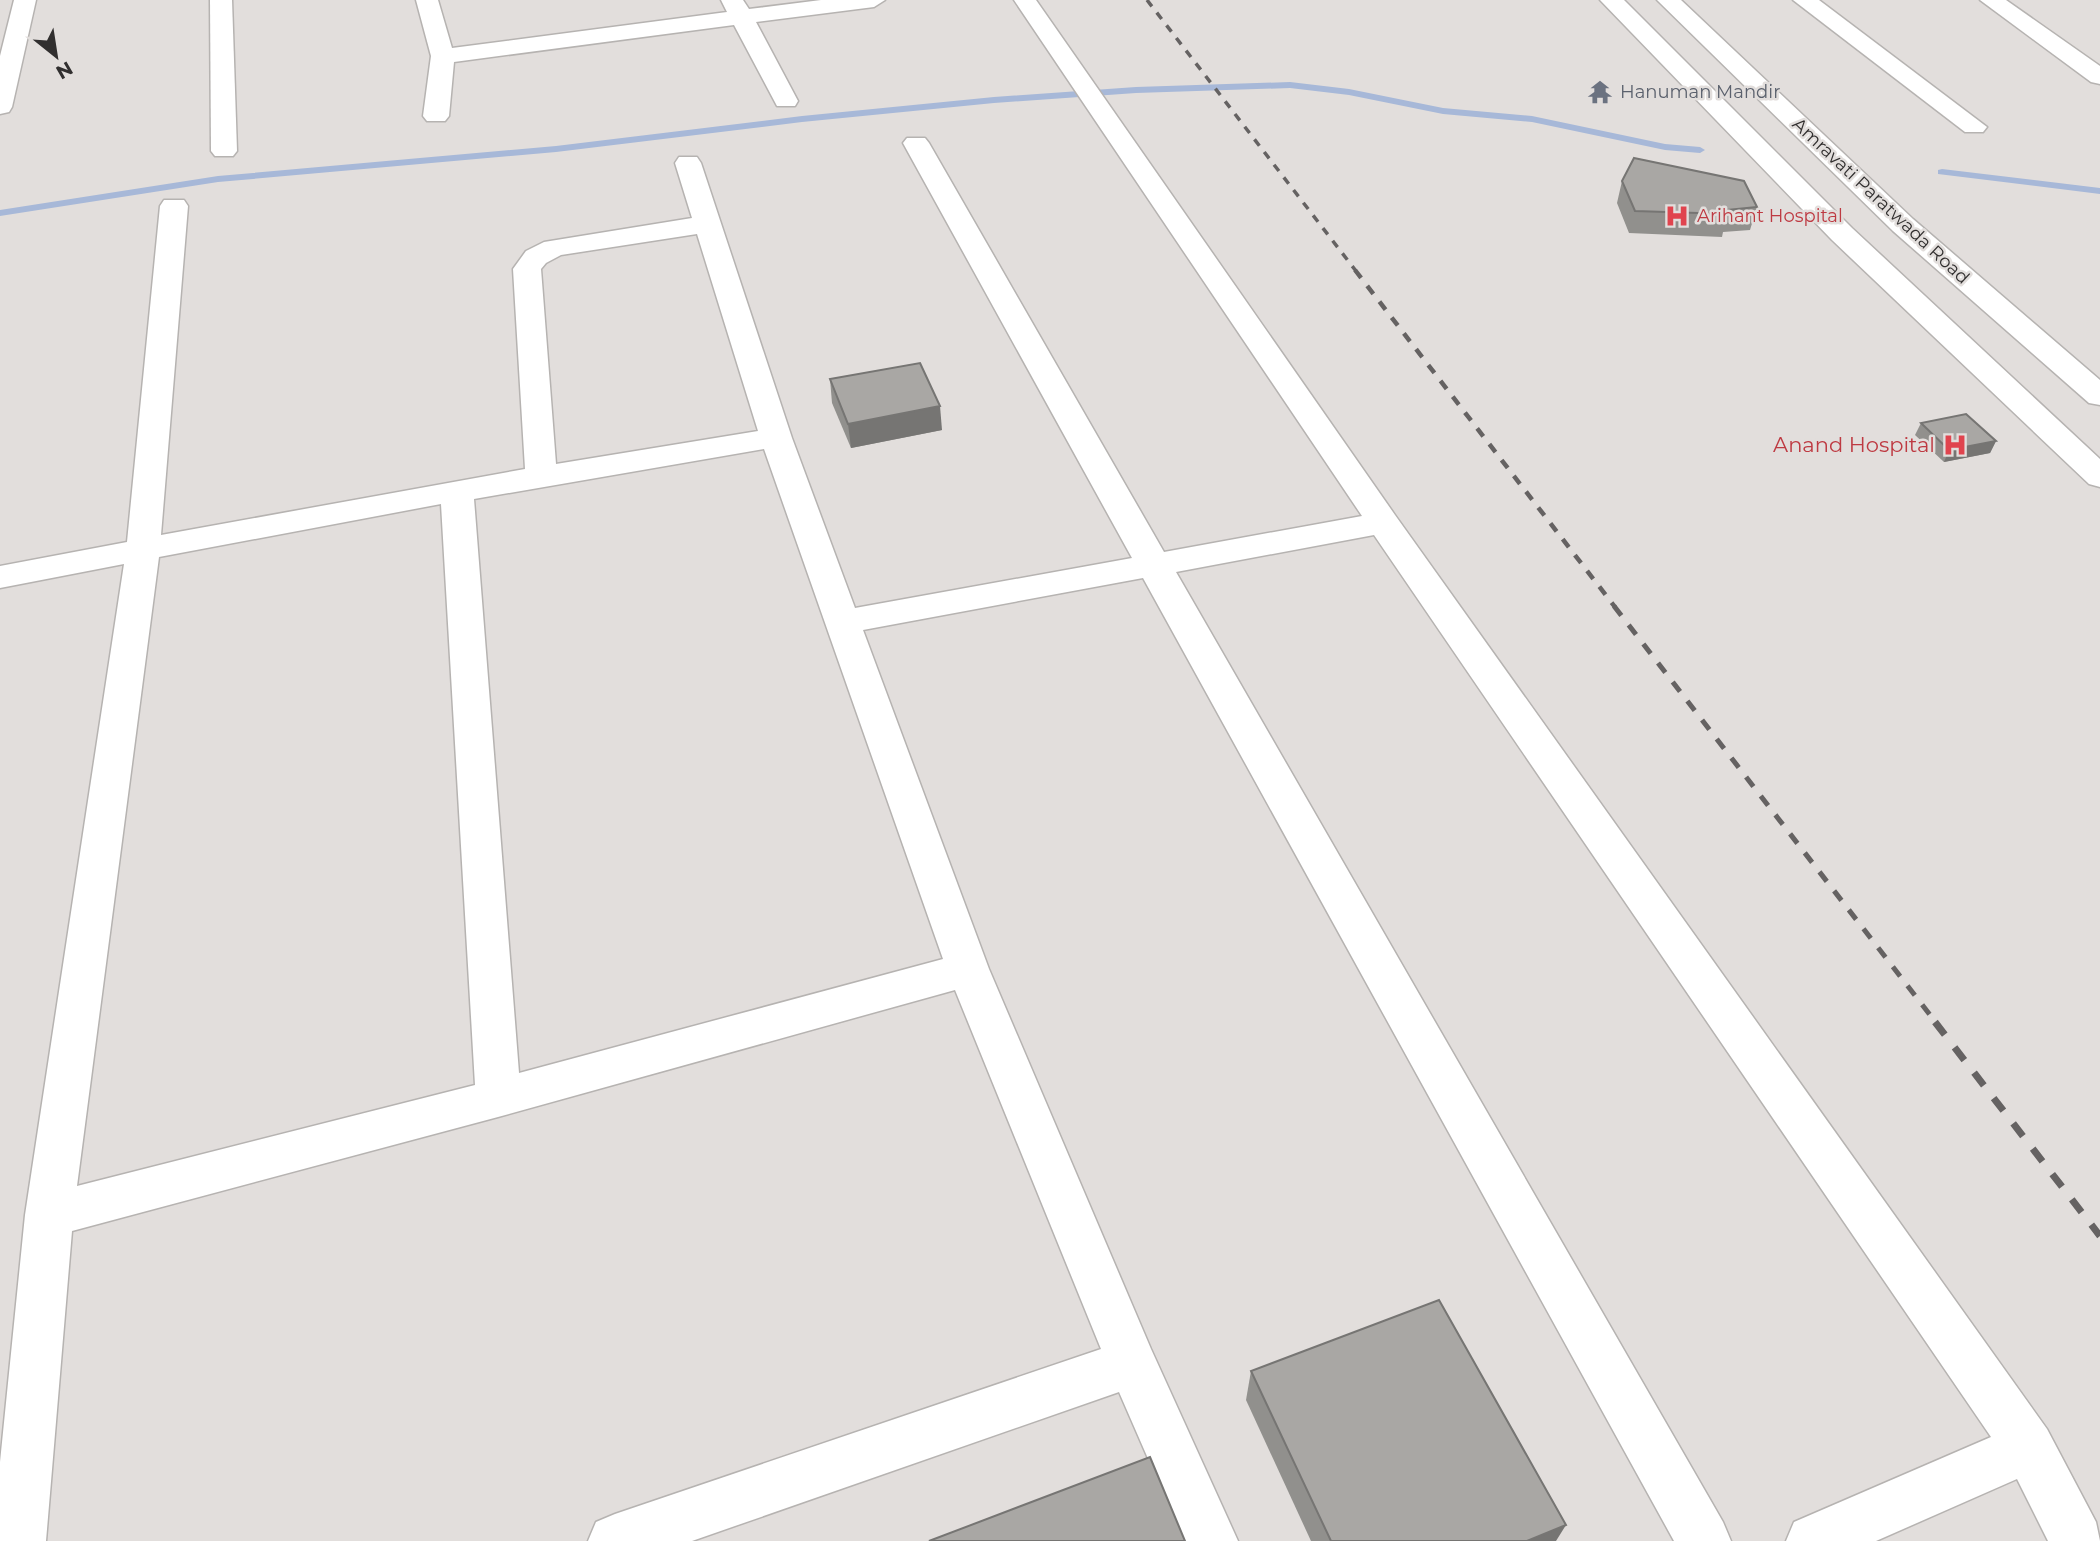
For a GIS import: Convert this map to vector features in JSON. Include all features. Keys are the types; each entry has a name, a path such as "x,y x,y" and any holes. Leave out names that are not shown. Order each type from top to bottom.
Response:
{"street":[{"path":"0,107 25,0"},
{"path":"221,0 224,151"},
{"path":"443,56 736,9 874,0"},
{"path":"1025,0 1097,109 1383,523 2029,1447 2077,1541"},
{"path":"1611,0 1842,234 2100,477"},
{"name":"Amravati Paratwada Road","path":"1668,0 1903,225 2100,396"},
{"path":"1804,0 1974,127"},
{"path":"1991,0 2100,77"},
{"path":"432,1 443,56 436,116"},
{"path":"736,9 786,101"},
{"path":"1746,137 1808,134"},
{"path":"916,143 1704,1541"},
{"path":"688,163 776,438 968,969 1132,1363 1211,1541"},
{"path":"19,1541 49,1215 143,549 174,206"},
{"path":"541,474 527,269 536,257 554,248 708,224"},
{"path":"0,578 143,549 457,493 541,474 776,438"},
{"path":"457,493 498,1098"},
{"path":"843,622 1383,523"},
{"path":"49,1215 498,1098 968,969"},
{"path":"615,1541 675,1531 1132,1363"},
{"path":"1813,1541 2029,1447"}],"building":[{"path":"1634,158 1744,181 1757,207 1728,210 1729,214 1635,211 1622,181"},
{"path":"920,363 940,406 848,424 830,379"},
{"path":"1966,414 1996,441 1949,450 1921,423"},
{"path":"1439,1300 1566,1525 1527,1541 1331,1541 1251,1371"},
{"path":"1150,1457 1185,1541 929,1541"}],"waterway":[{"path":"0,213 218,179 556,149 802,119 994,100 1136,90 1290,85 1349,92 1443,111 1532,119 1665,147 1700,150"},
{"path":"1942,172 2100,191"}],"railway":[{"path":"1147,0 1356,271"},
{"path":"1355,270 1615,607"},
{"path":"1614,606 1937,1024"},
{"path":"1935,1022 2100,1236"}],"place":[{"name":"Hanuman Mandir","path":"1600,92"},
{"name":"Arihant Hospital","path":"1677,216"},
{"name":"Anand Hospital","path":"1955,445"}]}
